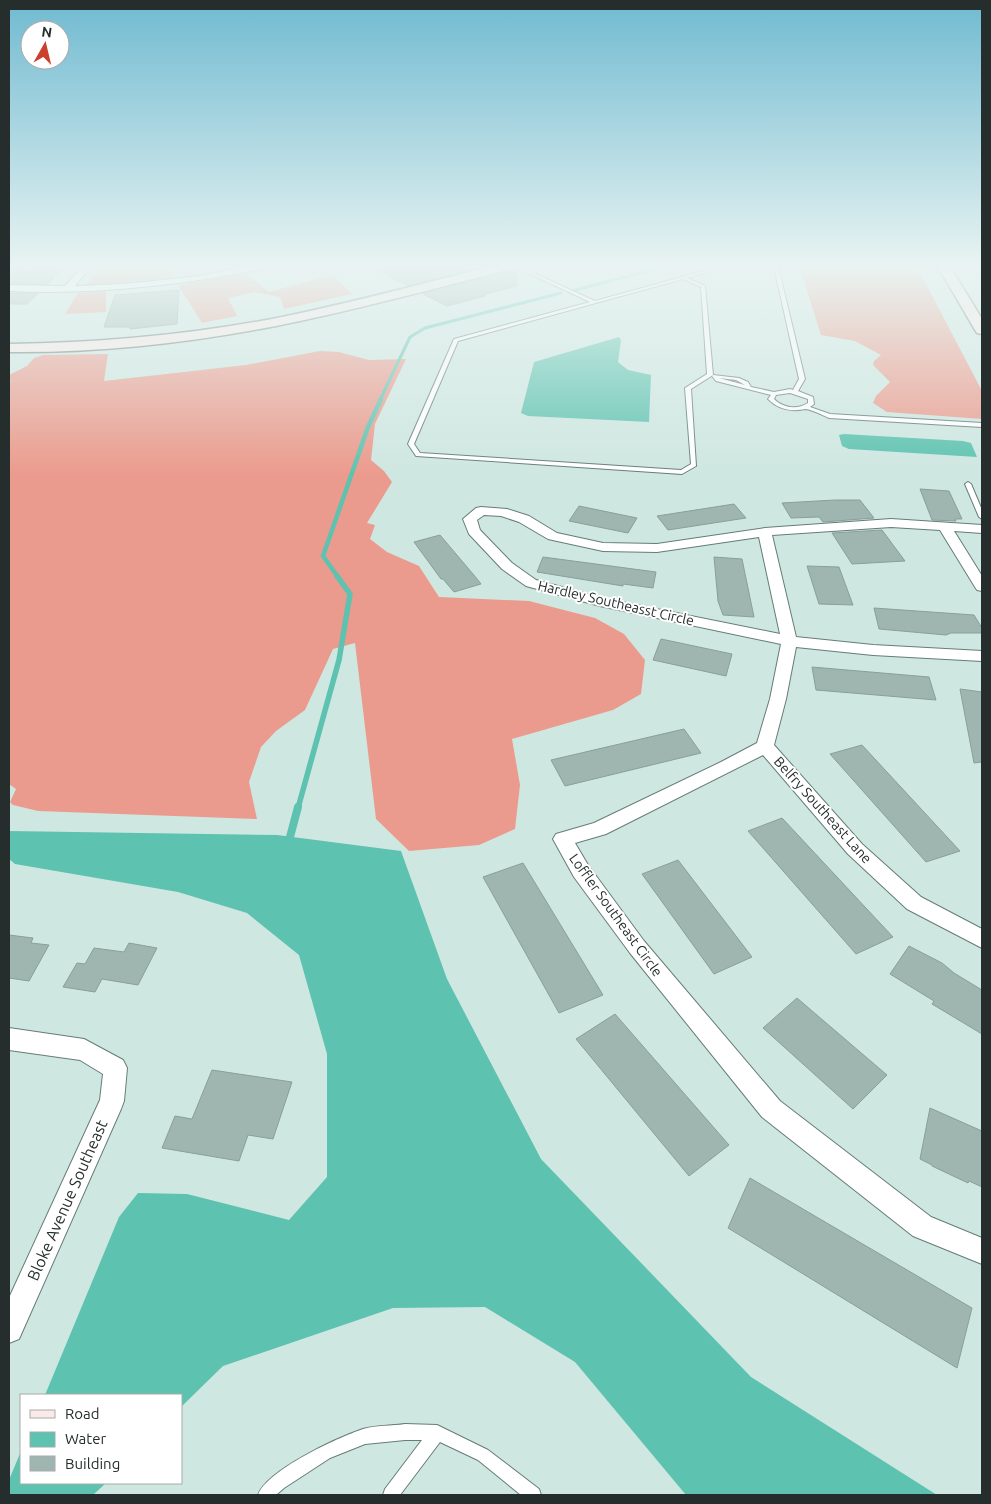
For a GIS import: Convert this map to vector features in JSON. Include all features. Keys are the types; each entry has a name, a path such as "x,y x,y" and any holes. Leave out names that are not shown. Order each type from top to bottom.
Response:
{"street":[{"path":"9,348 91,346 196,335"},
{"name":"Hardley Southeasst Circle","path":"982,529 891,523 766,532 657,548 603,547 552,536 524,519 502,512 481,511 470,519 474,531 507,566 531,583 600,602 790,641 872,650 982,656"},
{"path":"944,526 982,587"},
{"path":"765,746 778,699 790,641 766,532"},
{"name":"Belfry Southeast Lane","path":"765,746 855,849 914,903 982,939"},
{"name":"Loffler Southeast Circle","path":"765,746 727,767 599,829 563,839 581,871 637,947 771,1109 922,1227 982,1251"},
{"name":"Bloke Avenue Southeast","path":"9,1039 84,1050 115,1068 112,1101 9,1329"}],"lane":[{"path":"473,335 456,340 411,444 418,455 682,472 694,465 688,388 713,376"},
{"path":"708,335 713,376 718,380 739,386 749,386 774,394 784,391 795,392 810,398 811,404 806,407"},
{"path":"792,335 802,379 795,392"},
{"path":"774,394 772,399 778,404 790,408 806,407 829,416 982,425"},
{"path":"968,484 982,517"},
{"path":"266,1495 278,1482 325,1452 365,1436 405,1432 437,1433 483,1455 533,1495"},
{"path":"391,1495 437,1433"}],"shaded area":[{"path":"822,335 953,335 982,391 982,419 887,412 873,403 876,396 890,382 873,365 874,361 881,355 855,341"},
{"path":"320,351 339,352 369,360 406,359 375,424 371,460 384,471 392,482 367,523 375,525 370,539 387,552 419,566 439,597 529,601 595,618 624,634 645,660 641,694 613,710 512,739 520,785 515,829 479,845 409,851 376,819 355,643 333,649 305,710 276,731 261,747 249,782 257,819 38,811 13,805 10,802 16,789 9,784 9,383 11,381 9,375 27,366 34,358 43,355 108,354 104,381 246,365"}],"water":[{"path":"619,337 621,340 618,362 628,370 651,375 649,422 528,416 521,413 534,362"},
{"path":"839,435 963,441 971,443 977,457 849,449 842,446"},
{"path":"9,831 277,835 401,851 447,979 541,1159 751,1377 937,1495 686,1495 575,1362 485,1307 393,1308 223,1366 182,1406 182,1394 45,1394 119,1217 138,1193 187,1194 289,1220 327,1177 327,1054 299,955 247,913 178,892 15,864 9,859"},
{"path":"20,1453 20,1484 105,1484 93,1495 9,1495 9,1480"}],"building":[{"path":"920,489 949,491 962,519 955,519 956,521 932,520"},
{"path":"860,500 874,518 823,522 819,517 791,518 782,503"},
{"path":"734,504 746,518 668,530 657,516"},
{"path":"579,506 637,518 628,533 569,521"},
{"path":"882,530 905,561 852,564 832,533"},
{"path":"440,535 481,584 454,592 441,579 414,542"},
{"path":"543,557 656,572 653,588 623,584 623,586 537,572"},
{"path":"714,557 742,559 754,617 723,615 718,601"},
{"path":"807,566 839,567 853,605 819,604"},
{"path":"874,608 974,615 982,628 982,633 951,633 946,635 879,629"},
{"path":"661,639 732,654 726,676 653,660"},
{"path":"812,667 929,677 936,700 816,690"},
{"path":"960,689 982,692 982,762 974,763"},
{"path":"684,729 701,753 565,786 551,760"},
{"path":"862,745 960,851 926,862 830,754"},
{"path":"782,818 893,937 856,954 748,831"},
{"path":"678,860 752,957 714,974 642,874"},
{"path":"523,863 603,995 559,1013 483,877"},
{"path":"9,935 33,938 31,943 49,945 29,981 9,978"},
{"path":"129,943 157,948 138,985 102,979 95,992 63,987 77,963 85,964 94,948 124,952"},
{"path":"909,946 942,963 954,973 982,990 982,1034 932,1004 934,1001 890,974"},
{"path":"797,998 887,1075 853,1109 763,1028"},
{"path":"615,1014 729,1145 689,1176 576,1039"},
{"path":"212,1070 292,1082 273,1139 248,1135 239,1161 162,1148 175,1116 192,1119"},
{"path":"930,1108 982,1131 982,1187 969,1181 968,1183 920,1159"},
{"path":"750,1178 972,1308 957,1368 728,1228"}],"waterway":[{"path":"380,400 410,337 413,335"},
{"path":"338,577 323,556 368,427 381,399"},
{"path":"298,808 339,660 350,594 337,576"},
{"path":"290,837 298,807"}]}
